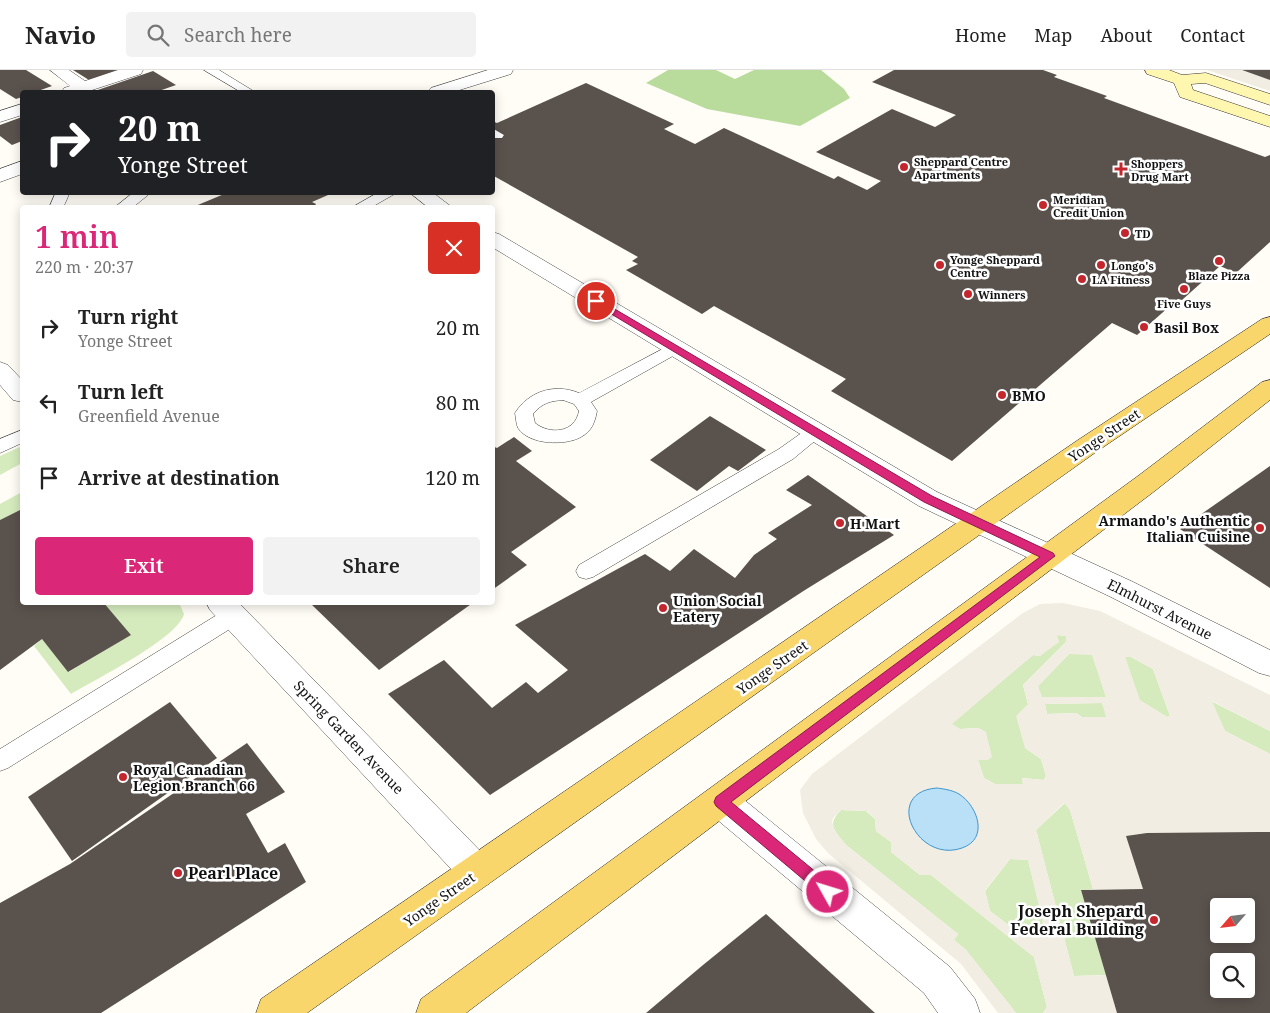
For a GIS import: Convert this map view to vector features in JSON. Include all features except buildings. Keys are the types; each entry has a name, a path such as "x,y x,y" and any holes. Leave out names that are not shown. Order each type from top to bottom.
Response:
{"main road":[{"path":"1153,70 1180,80 1206,78 1270,100"},
{"path":"1180,80 1186,93 1270,122"},
{"name":"Yonge Street","path":"275,1013 977,522 1270,324"},
{"path":"435,1013 1147,483 1270,388"}],"street":[{"path":"58,70 77,90 135,70"},
{"path":"443,90 505,70"},
{"path":"0,117 20,110"},
{"path":"0,176 20,168"},
{"path":"423,195 438,205"},
{"name":"Elmhurst Avenue","path":"495,240 928,499 1121,589 1270,664"},
{"path":"0,370 20,392"},
{"name":"Spring Garden Avenue","path":"227,609 477,872"},
{"path":"720,802 937,980 961,1013"}],"lane":[{"path":"210,70 245,90"},
{"path":"126,205 141,195"},
{"path":"364,205 385,195"},
{"path":"580,400 674,348"},
{"path":"586,571 786,454 816,431"},
{"path":"0,448 20,437"},
{"path":"0,761 227,609"}],"green space":[{"path":"668,70 716,70 735,79 754,70 821,70 844,89 850,98 800,126 707,109 646,83"},
{"path":"20,447 20,464 0,475 0,456"},
{"path":"20,493 20,510 0,520 0,504"},
{"path":"105,605 180,605 184,614 178,624 167,635 134,658 71,694 34,646 42,639 69,672 130,635"},
{"path":"1057,635 1066,636 1066,642 1023,685 1028,704 1025,748 1041,759 1046,776 1044,780 1022,778 1023,784 995,784 984,778 978,760 988,760 979,728 960,729 951,724 1033,655 1040,656"},
{"path":"1069,654 1092,654 1106,697 1041,697 1038,686"},
{"path":"1125,657 1131,657 1153,669 1170,716 1167,717 1139,700"},
{"path":"1211,701 1270,731 1270,754 1225,731"},
{"path":"1102,703 1109,723 1092,724 1076,713 1047,714 1045,704"},
{"path":"1065,803 1070,810 1093,889 1081,890 1106,975 1074,976 1036,830"},
{"path":"841,810 866,811 875,819 876,831 891,842 891,852 920,875 931,875 1034,957 1047,1007 1043,1013 1016,1013 966,950 954,940 958,934 846,845 836,832 833,824 836,815"},
{"path":"1010,859 1028,860 1045,928 1011,927 990,911 985,891"}],"shaded area":[{"path":"1207,70 1241,70 1270,80 1270,91"},
{"path":"1063,603 1100,611 1270,695 1270,731 1212,701 1225,731 1270,754 1270,833 1127,836 1143,889 1093,889 1070,810 1064,803 1036,830 1074,976 1106,975 1117,1013 1043,1013 1047,1007 1034,957 931,875 920,875 891,852 891,842 876,831 875,819 867,811 841,810 833,818 832,822 835,831 846,845 958,934 954,940 966,950 1016,1013 998,1013 961,964 828,853 816,839 803,813 800,790 812,774 1023,613 1040,604","holes":["1057,635 1066,636 1066,642 1023,685 1028,704 1016,716 1025,748 1041,759 1046,776 1045,780 1022,778 1023,784 995,784 984,778 978,760 988,760 992,757 986,732 979,728 960,729 952,724 1033,655 1040,656 1059,642","1069,654 1092,655 1106,697 1042,697 1038,686","1125,657 1131,657 1153,669 1170,716 1167,717 1140,700","1102,703 1106,717 1081,717 1076,713 1047,714 1045,704","933,788 949,790 960,795 974,809 978,820 971,843 966,847 946,850 929,845 913,830","1010,859 1028,860 1044,928 1011,927 990,911 985,890"]}],"water":[{"path":"937,788 959,794 966,799 975,814 978,822 976,837 970,844 962,848 946,850 931,846 920,837 912,826 909,813 911,801 920,792"}],"place":[{"name":"Sheppard Centre Apartments","path":"904,167"},
{"name":"Shoppers Drug Mart","path":"1121,169"},
{"name":"Meridian Credit Union","path":"1043,205"},
{"name":"TD","path":"1125,233"},
{"name":"Blaze Pizza","path":"1219,261"},
{"name":"Yonge Sheppard Centre","path":"940,265"},
{"name":"Longo's","path":"1101,265"},
{"name":"LA Fitness","path":"1082,279"},
{"name":"Five Guys","path":"1184,289"},
{"name":"Winners","path":"968,294"},
{"name":"Basil Box","path":"1144,327"},
{"name":"BMO","path":"1002,395"},
{"name":"H Mart","path":"840,523"},
{"name":"Armando's Authentic Italian Cuisine","path":"1260,528"},
{"name":"Union Social Eatery","path":"663,608"},
{"name":"Royal Canadian Legion Branch 66","path":"123,777"},
{"name":"Pearl Place","path":"178,873"},
{"name":"Joseph Shepard Federal Building","path":"1154,920"}],"route":[{"path":"596,301 928,499 1049,556 720,802 828,892"}]}
